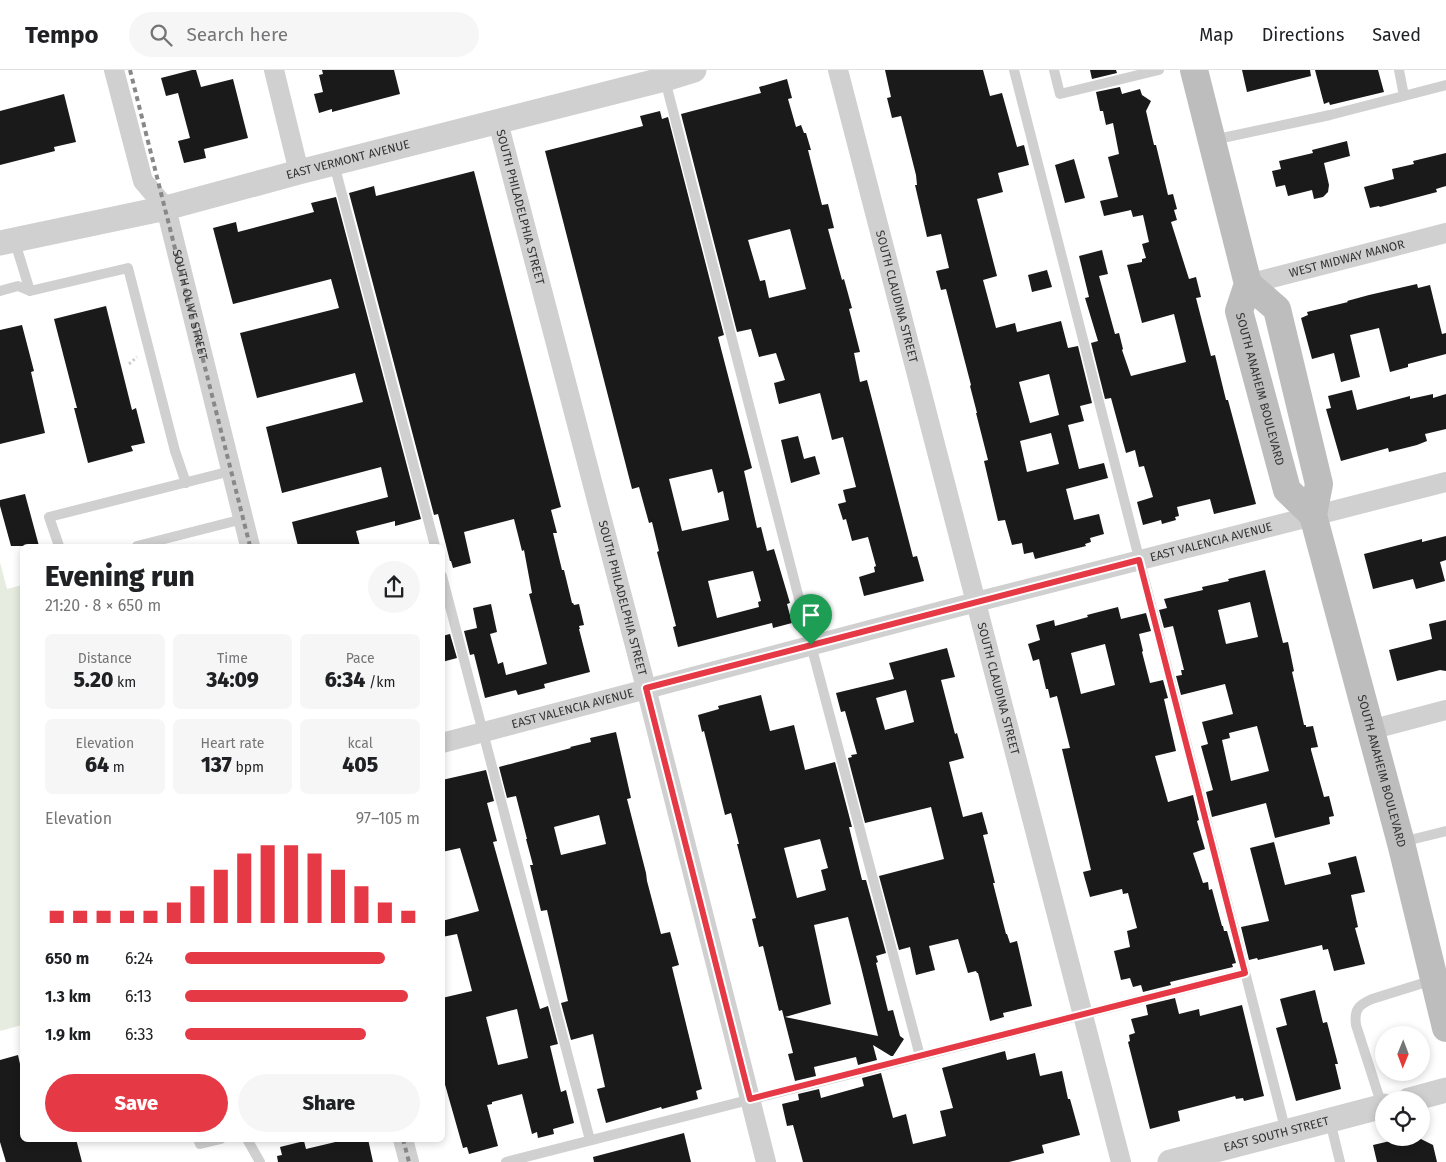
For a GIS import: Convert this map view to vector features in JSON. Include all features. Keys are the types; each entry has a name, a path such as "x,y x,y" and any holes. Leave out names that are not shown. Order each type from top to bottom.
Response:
{"main road":[{"path":"1194,70 1248,284"},
{"name":"SOUTH ANAHEIM BOULEVARD","path":"1313,515 1287,490 1239,311 1248,284 1277,308 1319,484 1313,515 1401,843 1446,1028"}],"street":[{"name":"SOUTH OLIVE STREET","path":"114,70 143,181 166,208 249,544"},
{"path":"274,70 300,172"},
{"name":"EAST VERMONT AVENUE","path":"7,241 166,208 694,70"},
{"name":"SOUTH CLAUDINA STREET","path":"838,70 1121,1162"},
{"name":"SOUTH PHILADELPHIA STREET","path":"498,122 646,688 766,1162"},
{"name":"WEST MIDWAY MANOR","path":"1248,284 1446,233"},
{"name":"EAST VALENCIA AVENUE","path":"445,742 976,602 1446,482"},
{"path":"1370,730 1446,710"},
{"path":"1430,1094 1446,1090"},
{"name":"EAST SOUTH STREET","path":"1170,1162 1210,1157 1286,1132 1375,1109"},
{"path":"404,1142 409,1162"}],"lane":[{"path":"1014,70 1286,1132"},
{"path":"1054,70 1060,94 1159,70"},
{"path":"1399,70 1404,96"},
{"path":"665,79 811,645 920,1056"},
{"path":"1212,140 1330,115 1446,85"},
{"path":"334,164 434,544"},
{"path":"7,241 30,291"},
{"path":"0,291 18,286 30,291 128,268 175,451 186,483"},
{"path":"58,544 49,517 231,471"},
{"path":"145,544 243,519"},
{"path":"445,587 590,1140"},
{"path":"1401,843 1446,831"},
{"path":"506,1162 1245,973"},
{"path":"1378,1091 1356,1024 1355,1015 1358,1009 1364,1002 1434,980"},
{"path":"1330,1120 1340,1162"},
{"path":"249,1142 260,1162"}],"shaded area":[{"path":"0,562 7,589 20,586 20,1026 0,1031"}],"building":[{"path":"196,70 201,87 233,79 248,138 204,149 206,158 184,163 178,141 190,138 178,93 166,96 161,78"},
{"path":"322,70 394,70 400,94 332,112 332,109 319,113 314,94 323,92 319,75 323,74"},
{"path":"885,70 983,70 990,96 1002,93 1017,147 1024,145 1029,165 998,173 1003,192 977,199 997,276 983,280 996,328 1015,323 1017,332 1061,321 1068,348 1078,346 1092,403 1080,406 1084,421 1068,425 1079,469 1104,463 1108,478 1066,489 1074,520 1099,514 1104,534 1090,538 1091,542 1085,544 1086,546 1035,559 1033,552 1024,554 1022,543 1012,545 1005,520 998,521 984,461 988,460 971,385 946,289 941,290 936,271 949,268 941,234 927,237 915,185 917,185 916,175 901,116 892,118 887,98 891,97","holes":["1049,374 1059,415 1030,423 1019,382","1051,433 1059,464 1027,472 1020,441"]},
{"path":"1090,70 1116,70 1117,73 1092,79"},
{"path":"1242,70 1310,70 1311,76 1247,92"},
{"path":"1315,70 1378,70 1384,92 1330,105 1329,102 1324,104"},
{"path":"787,79 792,98 788,99 796,127 801,125 804,133 806,133 811,150 808,150 822,205 828,204 834,228 828,229 852,308 849,309 860,352 854,353 860,382 867,380 913,557 917,556 924,581 864,596 859,577 875,572 874,567 876,566 868,537 852,541 846,519 843,520 838,504 846,502 843,490 856,487 843,437 832,440 820,393 779,404 774,383 785,380 776,353 759,357 751,329 737,332 681,114 761,93 759,87","holes":["790,229 806,289 769,298 765,280 760,281 748,240"]},
{"path":"1120,87 1122,94 1140,89 1142,95 1151,101 1146,111 1154,145 1156,145 1168,195 1173,194 1177,209 1174,210 1177,220 1171,222 1189,279 1196,277 1201,297 1196,298 1211,356 1215,355 1256,504 1214,514 1210,499 1177,507 1179,516 1175,517 1176,520 1162,524 1161,520 1143,525 1137,502 1153,497 1144,466 1139,467 1135,450 1126,453 1111,398 1105,399 1091,343 1098,341 1085,298 1089,297 1079,256 1102,250 1108,274 1099,276 1115,334 1119,333 1122,350 1131,376 1186,362 1174,314 1142,323 1127,265 1142,262 1142,259 1146,258 1142,244 1149,242 1143,215 1133,217 1131,210 1104,216 1100,201 1118,197 1108,157 1119,154 1113,123 1106,125 1103,111 1100,111 1096,92"},
{"path":"64,94 76,142 54,147 55,151 0,165 0,111"},
{"path":"660,111 662,119 668,117 724,335 718,337 752,468 744,471 757,528 761,527 767,551 774,549 790,603 787,604 792,623 773,628 772,623 678,647 673,627 676,626 657,552 659,551 652,522 649,523 639,487 632,489 545,151 643,126 640,116","holes":["712,469 718,493 723,491 729,520 682,531 669,479","753,571 761,601 758,602 759,607 717,618 708,581"]},
{"path":"1347,141 1350,156 1324,163 1329,185 1328,192 1323,197 1314,199 1312,190 1288,196 1285,185 1276,187 1272,171 1281,169 1279,161 1313,153 1312,150"},
{"path":"1446,153 1446,186 1436,189 1437,192 1370,208 1364,187 1394,179 1392,169 1414,164 1413,161"},
{"path":"1074,159 1085,198 1065,203 1055,165"},
{"path":"474,171 561,507 551,510 557,533 553,533 572,603 574,605 579,604 584,625 579,626 579,629 590,672 544,684 545,688 518,695 516,690 485,698 474,654 470,655 464,631 477,628 473,608 491,604 497,632 490,634 498,664 503,662 506,675 547,664 529,594 532,593 524,550 522,551 514,519 464,532 471,563 453,568 438,514 434,515 349,193 374,186 376,196"},
{"path":"336,197 421,519 395,526 395,521 356,531 359,544 298,544 292,522 388,497 381,467 282,493 266,427 363,402 355,373 257,398 240,333 339,308 331,279 233,304 213,228 236,222 238,232 314,212 311,203"},
{"path":"1047,270 1052,287 1032,292 1028,275"},
{"path":"1417,284 1418,288 1430,285 1442,334 1446,333 1446,354 1408,364 1408,367 1390,372 1379,328 1350,335 1360,377 1341,382 1334,353 1312,359 1301,318 1308,315 1307,312"},
{"path":"106,306 132,410 136,408 145,443 131,446 133,451 88,463 74,408 77,408 54,319"},
{"path":"22,325 34,371 31,372 45,433 0,444 0,330"},
{"path":"1352,390 1357,410 1410,396 1410,399 1433,394 1433,398 1446,394 1446,429 1425,434 1427,441 1417,445 1389,452 1388,448 1341,461 1326,409 1331,408 1328,396"},
{"path":"798,436 804,459 815,456 820,474 791,483 781,440"},
{"path":"25,494 38,544 11,546 0,500"},
{"path":"1446,536 1446,560 1440,562 1445,581 1416,589 1413,579 1373,589 1364,554 1422,539 1422,542"},
{"path":"1265,570 1283,643 1288,642 1294,671 1292,672 1304,725 1306,727 1313,726 1318,747 1311,748 1311,750 1324,797 1329,796 1334,816 1329,817 1330,824 1275,838 1266,803 1212,817 1206,792 1213,790 1201,746 1208,744 1202,722 1233,714 1225,684 1181,695 1176,676 1182,675 1181,670 1184,670 1173,626 1164,628 1159,610 1167,608 1164,599 1203,590 1202,587 1229,581 1228,579","holes":["1250,602 1258,637 1226,644 1218,610","1257,726 1269,771 1231,781 1222,740 1230,738 1229,733"]},
{"path":"1118,607 1121,619 1146,613 1151,631 1139,634 1142,652 1150,683 1163,680 1168,698 1164,699 1176,751 1155,756 1168,802 1193,795 1199,820 1197,821 1205,849 1193,853 1203,883 1208,882 1209,890 1212,889 1222,926 1224,931 1227,931 1236,963 1232,964 1233,967 1170,982 1171,985 1143,992 1141,985 1133,987 1130,978 1121,980 1114,951 1130,947 1127,931 1137,928 1128,893 1123,894 1122,889 1090,897 1083,872 1091,870 1062,749 1070,748 1057,696 1050,698 1039,659 1033,661 1028,644 1040,640 1036,625 1054,620 1055,626 1088,617 1087,615","holes":["1105,644 1115,685 1081,694 1071,653"]},
{"path":"1446,620 1446,671 1440,670 1397,681 1389,650 1432,639 1429,624"},
{"path":"450,634 457,658 445,661 445,635"},
{"path":"947,648 955,677 941,680 955,734 957,733 964,758 949,762 963,817 982,812 988,834 983,835 1006,934 1010,943 1017,941 1032,1006 1003,1013 1004,1017 990,1021 978,973 976,971 968,973 958,939 929,946 935,970 916,975 910,947 899,950 879,876 944,859 931,807 865,823 848,758 852,757 851,755 857,754 845,711 841,712 836,693 894,679 889,663","holes":["906,690 914,722 885,730 876,698"]},
{"path":"761,695 770,731 794,725 805,770 835,762 852,827 849,827 862,880 866,880 886,953 876,956 878,962 876,963 888,1011 893,1010 900,1036 904,1039 893,1056 873,1045 877,1060 858,1065 856,1057 814,1067 816,1076 795,1081 788,1054 793,1053 782,1010 779,1011 763,946 759,947 752,919 756,918 731,813 725,815 704,731 702,732 698,715 719,709 718,706","holes":["820,839 828,868 821,870 826,890 797,898 784,848","848,917 861,967 878,1036 785,1017 831,1004 814,925"]},
{"path":"616,732 631,798 627,799 661,934 670,932 679,965 672,967 702,1089 696,1091 698,1099 662,1109 661,1107 606,1123 597,1089 605,1087 593,1034 571,1040 561,1003 568,1001 547,910 541,911 530,865 533,865 516,796 507,798 499,767 591,742 590,738","holes":["599,815 606,844 561,855 554,827"]},
{"path":"486,770 494,801 487,803 497,841 493,842 540,1009 548,1006 558,1044 550,1046 561,1092 566,1090 574,1123 553,1129 554,1134 538,1138 537,1132 532,1134 522,1094 492,1102 492,1104 487,1105 498,1146 469,1154 467,1147 463,1148 445,1085 445,997 472,991 457,934 445,936 445,920 479,911 460,848 445,851 445,779","holes":["517,1009 528,1058 498,1065 486,1017"]},
{"path":"1274,842 1285,885 1331,874 1328,863 1356,856 1365,892 1351,895 1358,927 1355,928 1365,964 1334,971 1328,949 1323,950 1322,945 1258,960 1257,958 1249,960 1241,927 1269,921 1250,848"},
{"path":"1315,990 1323,1023 1327,1022 1338,1064 1335,1064 1341,1089 1296,1101 1276,1028 1287,1025 1280,999"},
{"path":"1175,998 1179,1014 1199,1009 1200,1016 1242,1005 1264,1096 1244,1101 1243,1098 1236,1099 1235,1096 1178,1111 1180,1121 1150,1129 1128,1042 1130,1041 1129,1035 1135,1033 1131,1019 1148,1015 1146,1005"},
{"path":"1005,1051 1007,1060 1035,1053 1040,1076 1062,1071 1068,1099 1070,1099 1080,1135 1042,1145 1044,1153 1009,1162 803,1162 793,1125 787,1126 782,1104 799,1100 798,1094 819,1089 821,1098 864,1086 862,1078 881,1073 893,1118 906,1114 913,1144 946,1136 940,1111 953,1108 942,1068"},
{"path":"18,1055 20,1064 20,1142 77,1142 82,1162 6,1162 0,1142 0,1060"},
{"path":"684,1133 691,1162 594,1162 593,1157"},
{"path":"304,1142 306,1149 335,1142 369,1142 373,1162 278,1162 277,1156 282,1155 280,1147"},
{"path":"1430,1144 1433,1145 1437,1162 1377,1162 1373,1145 1430,1146"}],"railway":[{"path":"130,70 249,544"},
{"path":"404,1142 409,1162"}],"route":[{"path":"1139,560 1245,973 750,1099 646,688 811,645 1139,560"}]}
